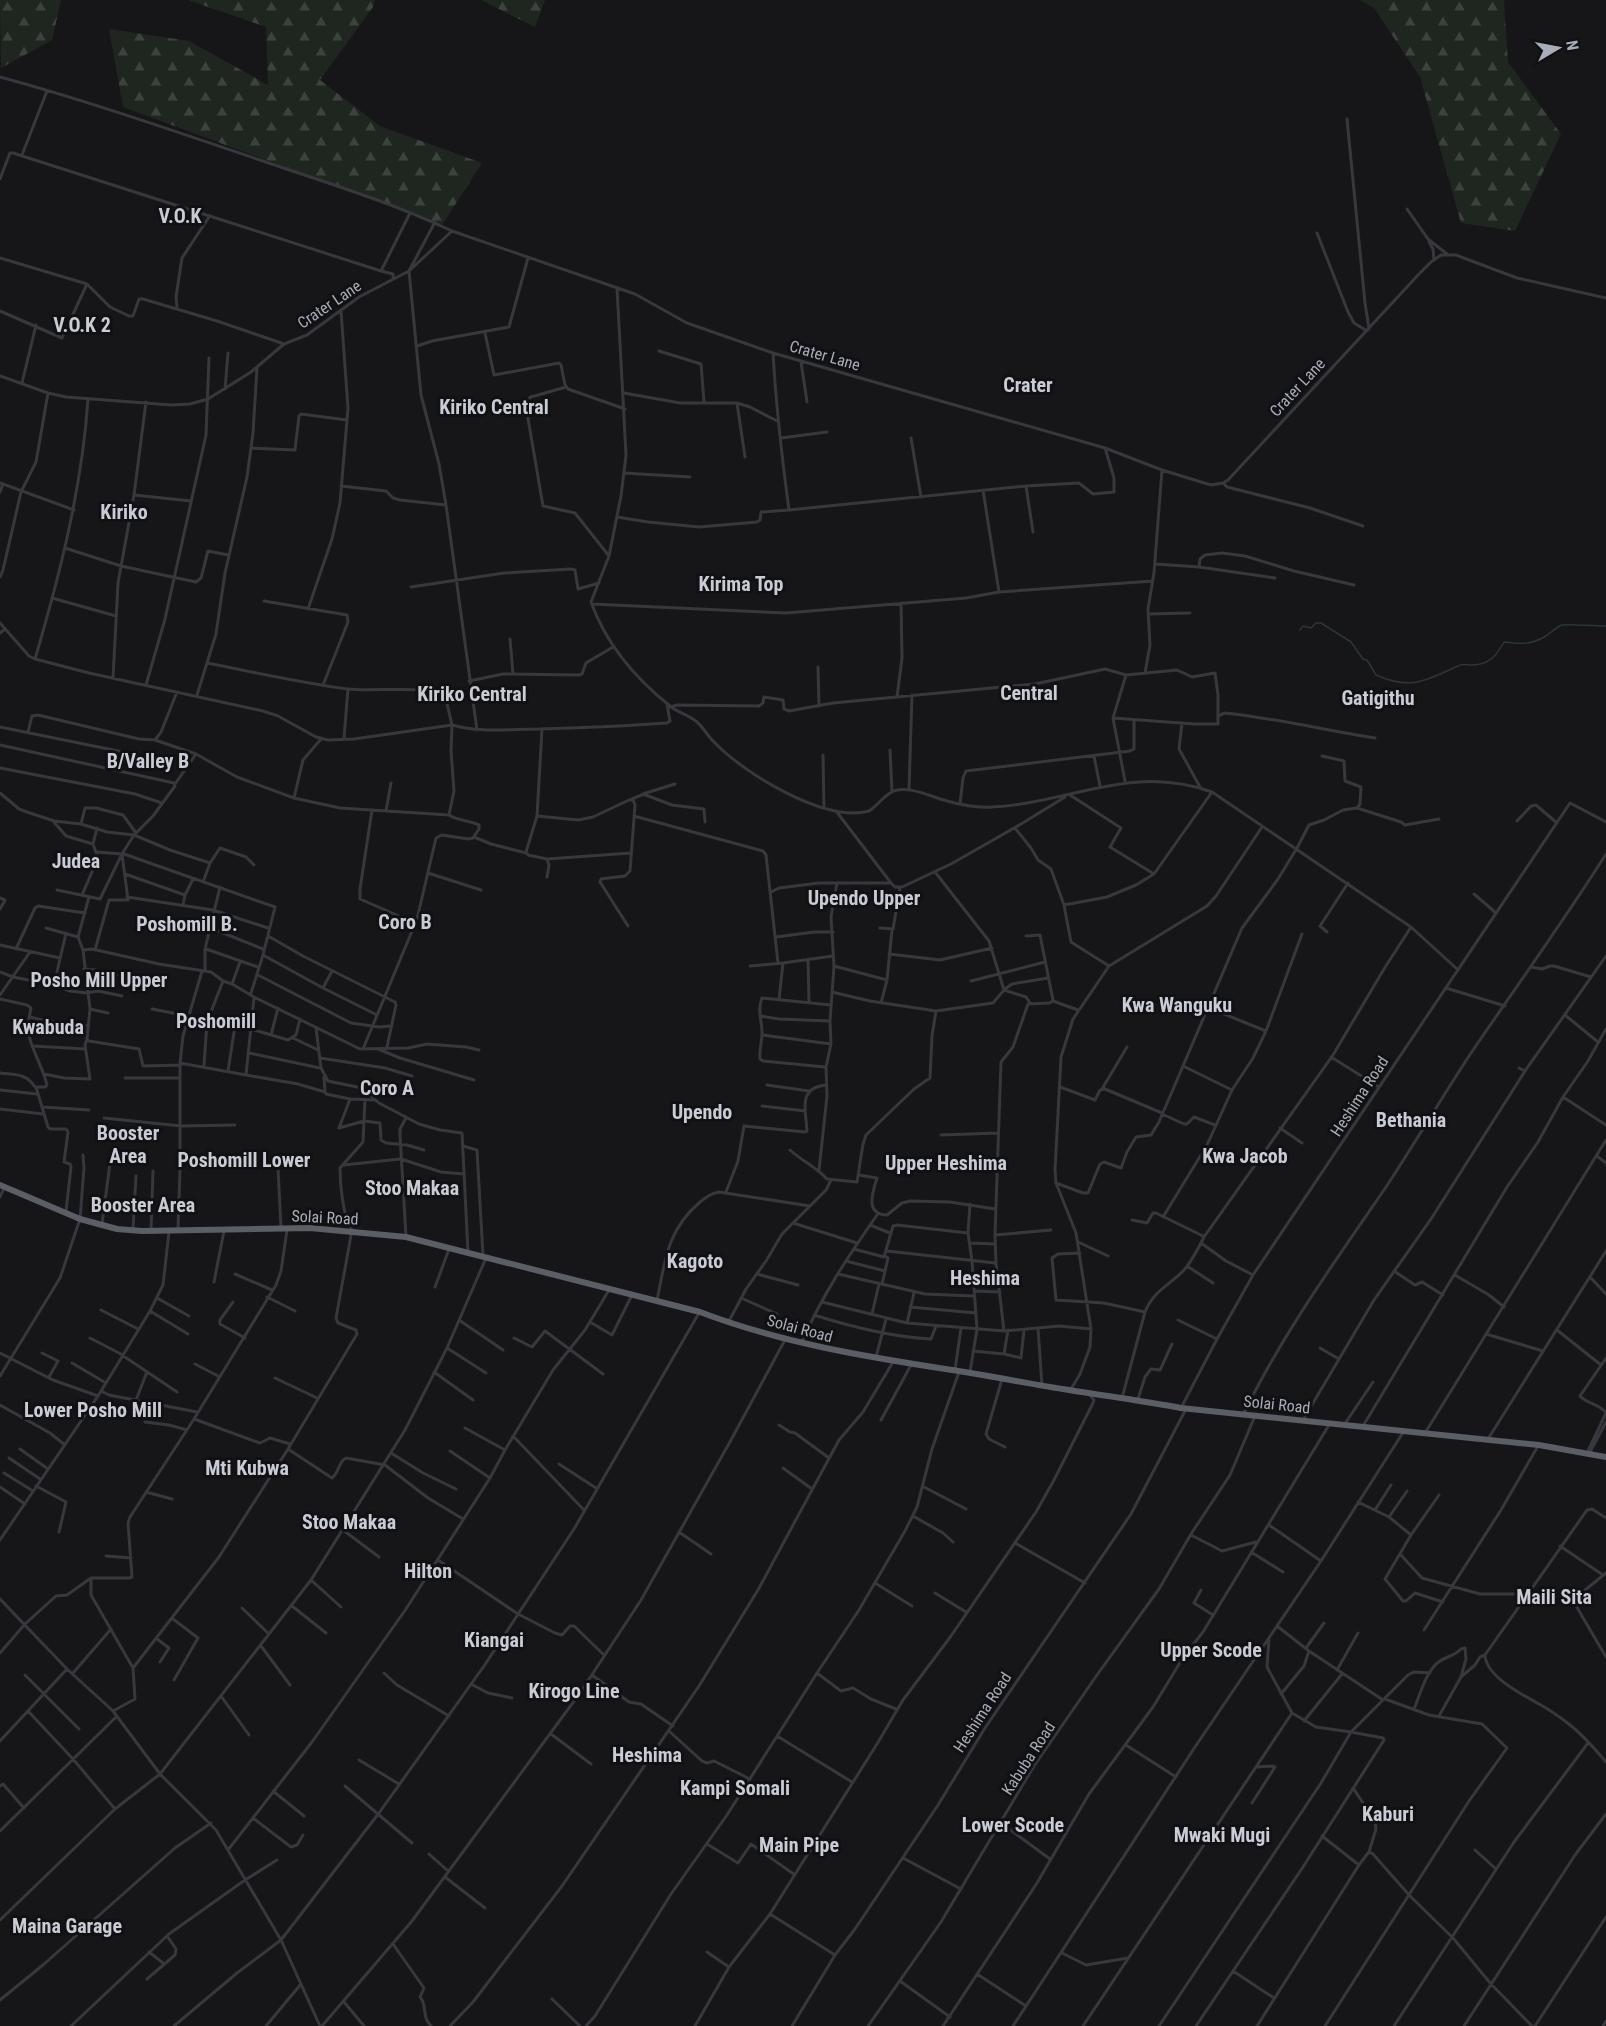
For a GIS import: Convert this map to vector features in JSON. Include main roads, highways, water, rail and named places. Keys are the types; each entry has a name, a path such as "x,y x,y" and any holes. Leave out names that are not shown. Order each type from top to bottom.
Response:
{"highway":[{"name":"Solai Road","path":"1,1185 80,1219 102,1226 132,1231 284,1228 352,1230 406,1237 700,1312 729,1323 786,1338 893,1362 1184,1408 1539,1445 1606,1457"}],"waterway":[{"path":"1300,630 1303,626 1311,628 1316,623 1321,623 1351,642 1363,659 1367,660 1376,675 1409,683 1427,679 1461,665 1478,665 1495,655 1504,642 1536,641 1562,625 1606,626"}],"district":[{"name":"V.O.K","path":"180,216"},
{"name":"V.O.K 2","path":"82,325"},
{"name":"Crater","path":"1028,385"},
{"name":"Kiriko Central","path":"494,407"},
{"name":"Kiriko","path":"124,512"},
{"name":"Kirima Top","path":"741,584"},
{"name":"Central","path":"1029,693"},
{"name":"Kiriko Central","path":"472,694"},
{"name":"Gatigithu","path":"1378,698"},
{"name":"B/Valley B","path":"148,761"},
{"name":"Judea","path":"76,861"},
{"name":"Upendo Upper","path":"864,898"},
{"name":"Coro B","path":"405,922"},
{"name":"Poshomill B.","path":"187,924"},
{"name":"Posho Mill Upper","path":"99,980"},
{"name":"Kwa Wanguku","path":"1177,1005"},
{"name":"Poshomill","path":"216,1021"},
{"name":"Kwabuda","path":"48,1027"},
{"name":"Coro A","path":"387,1088"},
{"name":"Upendo","path":"702,1112"},
{"name":"Bethania","path":"1411,1120"},
{"name":"Booster Area","path":"128,1144"},
{"name":"Kwa Jacob","path":"1245,1156"},
{"name":"Poshomill Lower","path":"244,1160"},
{"name":"Upper Heshima","path":"946,1163"},
{"name":"Stoo Makaa","path":"412,1188"},
{"name":"Booster Area","path":"143,1205"},
{"name":"Kagoto","path":"695,1261"},
{"name":"Heshima","path":"985,1278"},
{"name":"Lower Posho Mill","path":"93,1410"},
{"name":"Mti Kubwa","path":"247,1468"},
{"name":"Stoo Makaa","path":"349,1522"},
{"name":"Hilton","path":"428,1571"},
{"name":"Maili Sita","path":"1554,1597"},
{"name":"Kiangai","path":"494,1640"},
{"name":"Upper Scode","path":"1211,1650"},
{"name":"Kirogo Line","path":"574,1691"},
{"name":"Heshima","path":"647,1755"},
{"name":"Kampi Somali","path":"735,1788"},
{"name":"Kaburi","path":"1388,1814"},
{"name":"Lower Scode","path":"1013,1825"},
{"name":"Mwaki Mugi","path":"1222,1835"},
{"name":"Main Pipe","path":"799,1845"},
{"name":"Maina Garage","path":"67,1926"}]}
